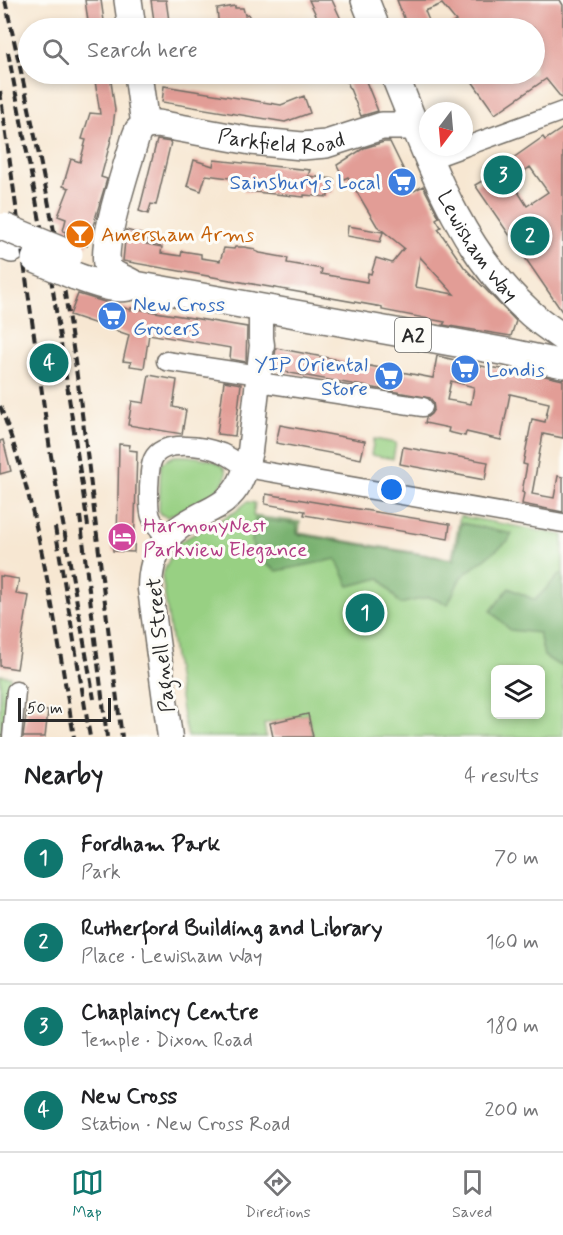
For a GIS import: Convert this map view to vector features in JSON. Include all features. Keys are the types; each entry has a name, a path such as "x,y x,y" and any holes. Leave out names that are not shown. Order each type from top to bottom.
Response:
{"highway":[{"path":"128,0 131,18"},
{"path":"365,0 372,18"},
{"path":"139,84 145,124"},
{"name":"Lewisham Way","path":"398,84 450,208 476,252 528,312 563,338"},
{"name":"Parkfield Road","path":"145,124 158,124 251,141 302,146 326,144 382,126 415,126"},
{"name":"A2","path":"145,124 138,130 107,238 107,264 116,276 127,279 135,285 563,364"},
{"name":"A2","path":"2,236 72,265 102,285 126,289 135,285"},
{"name":"A2","path":"72,265 79,258 90,257 100,249 107,238"},
{"name":"Lewisham Way","path":"507,352 524,348 532,338 533,323 528,312"}],"main road":[{"path":"166,537 179,527 218,507 229,498 246,468 262,345 269,339 273,310"},
{"name":"Pagnell Street","path":"166,537 157,553 150,583 170,737"}],"street":[{"path":"473,144 563,111"},
{"path":"428,160 439,156"},
{"path":"166,361 423,407"},
{"path":"166,537 153,524 149,507 150,471 156,453 168,447 182,445 221,452 246,468 563,523"},
{"path":"12,737 16,691"}],"green space":[{"path":"374,439 396,443 393,459 371,455"},
{"path":"174,456 205,458 222,466 226,472 224,481 212,495 167,517 160,514 159,510 161,463"},
{"path":"247,502 255,503 253,516 300,522 299,533 452,559 460,516 563,535 563,737 313,737 308,714 264,724 266,737 188,737 162,576 176,544 235,512"},
{"path":"255,519 297,524 297,534 454,560 461,523 512,534 508,541 461,577 448,604 429,597 400,604 380,578 349,586 336,559 277,571 256,558 252,542"},
{"path":"560,574 563,575 563,665 558,665 544,656 539,633 510,630 491,611 509,588 535,600"},
{"path":"0,675 10,676 5,737 0,736"}],"building":[{"path":"85,0 101,0 104,18 88,18"},
{"path":"151,0 166,0 169,18 154,18"},
{"path":"309,0 332,0 340,18 317,18"},
{"path":"397,0 560,0 563,5 563,100 545,80 545,18 454,18 442,4 425,11 428,18 404,18"},
{"path":"235,6 235,8 243,8 245,15 248,14 250,18 218,18 217,9"},
{"path":"96,84 111,84 115,110 112,136 101,177 107,179 87,246 65,235 66,232 63,231 66,219 58,216 69,188 63,186 71,159 80,162 86,140 82,139 90,113 100,114"},
{"path":"348,84 367,84 378,111 361,116"},
{"path":"474,84 539,84 495,114"},
{"path":"164,86 281,105 304,96 310,113 285,122 162,102"},
{"path":"563,128 563,313 475,185 489,177 483,168 498,158 503,165 543,137 545,140","holes":["530,167 548,192 527,206 511,181"]},
{"path":"157,140 171,142 156,205 151,204 148,214 139,211"},
{"path":"390,142 414,191 423,186 439,217 436,219 441,227 438,229 464,267 516,321 511,336 443,325 445,322 382,310 382,307 123,261 126,230 148,236 146,244 162,247 161,253 181,256 182,251 201,254 201,258 220,261 224,248 244,247 255,249 260,253 288,258 287,263 322,269 321,274 367,282 368,273 371,274 376,258 392,263 404,248 377,226 348,177 344,179 337,165 364,148","holes":["420,257 454,294 415,287"]},
{"path":"194,160 213,166 214,160 310,170 308,176 334,179 333,193 328,192 328,197 304,195 304,197 244,191 245,180 206,175 201,191 187,186"},
{"path":"348,226 383,232 380,242 347,236"},
{"path":"78,294 131,310 131,308 247,327 246,362 230,359 231,348 149,334 144,368 130,366 131,362 123,361 129,335 70,315"},
{"path":"276,348 433,378 437,356 563,380 563,438 543,434 532,494 554,498 558,476 563,477 563,512 522,504 527,465 523,464 532,419 545,422 549,403 510,394 501,440 466,432 465,436 448,432 449,428 425,423 426,418 434,409 430,398 273,370","holes":["451,381 474,387 471,404 447,400"]},
{"path":"149,375 177,380 173,407 186,410 182,434 128,425 132,401 144,403"},
{"path":"224,381 241,384 235,436 217,434"},
{"path":"280,425 365,441 361,459 276,443"},
{"path":"3,440 11,471 0,474 0,441"},
{"path":"119,444 130,445 129,450 137,451 134,552 113,551 112,541 117,541"},
{"path":"403,447 488,462 485,480 400,464"},
{"path":"266,494 450,524 448,539 304,515 305,511 265,504"},
{"path":"0,576 19,579 16,594 29,596 17,669 0,666"},
{"path":"27,709 48,711 45,737 23,737"},
{"path":"308,714 313,737 273,737 270,723"}],"railway":[{"path":"5,0 18,60"},
{"path":"8,52 53,290 88,526"},
{"path":"23,84 65,294 122,737"},
{"path":"0,91 50,450 94,699"},
{"path":"0,406 14,446 36,528 53,611 74,737"},
{"path":"80,516 107,737"},
{"path":"55,527 90,737"}],"place":[{"name":"Chaplaincy Centre","path":"503,175"},
{"name":"Sainsbury's Local","path":"402,182"},
{"name":"Amersham Arms","path":"80,234"},
{"name":"Rutherford Building and Library","path":"530,236"},
{"name":"New Cross Grocers","path":"112,316"},
{"name":"New Cross","path":"49,363"},
{"name":"Londis","path":"465,369"},
{"name":"YIP Oriental Store","path":"389,376"},
{"name":"HarmonyNest Parkview Elegance","path":"122,537"},
{"name":"Fordham Park","path":"365,613"}]}
